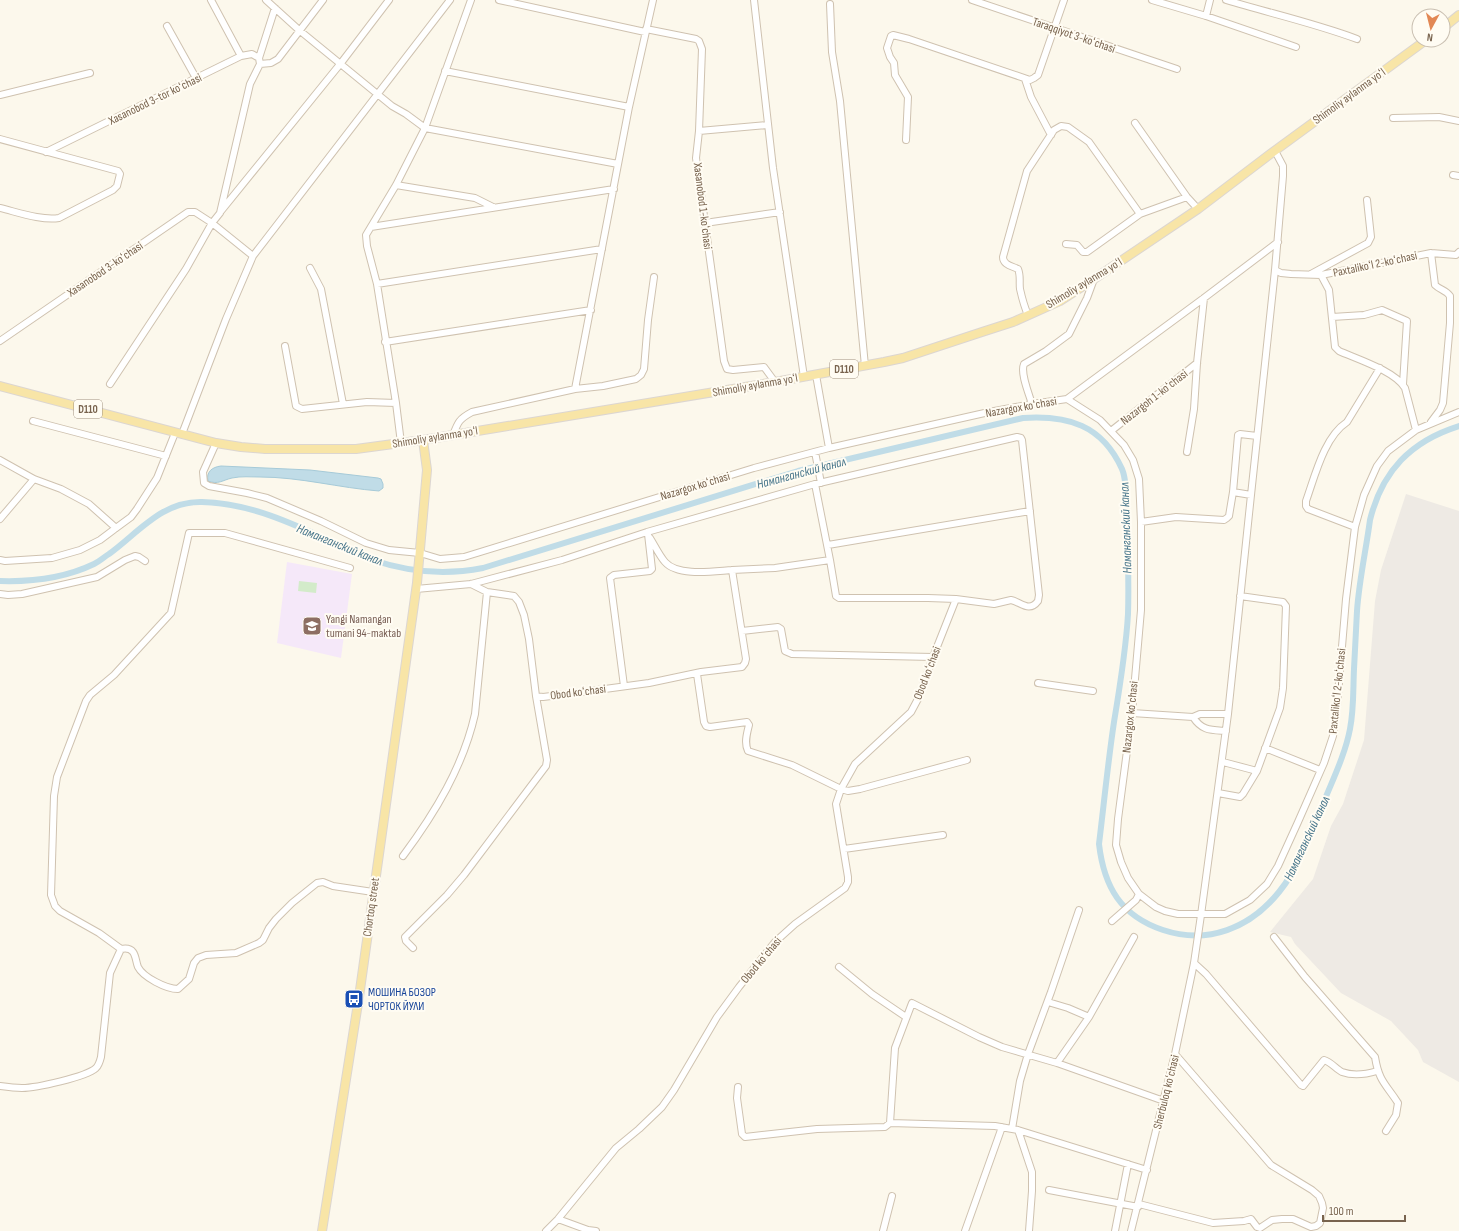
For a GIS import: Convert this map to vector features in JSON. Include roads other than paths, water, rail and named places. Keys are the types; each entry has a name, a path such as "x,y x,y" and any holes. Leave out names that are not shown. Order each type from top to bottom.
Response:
{"main road":[{"path":"1451,22 1459,15"},
{"name":"Shimoliy aylanma yoʻl","path":"0,386 216,442 259,448 356,449 423,440 775,382 903,358 982,332 1060,301 1198,209 1275,150 1415,48"},
{"name":"Chortoq street","path":"322,1231 373,892 416,586 427,470 423,440"}],"street":[{"path":"211,0 241,56 252,54 259,61 271,63 278,59 323,0"},
{"path":"266,0 300,30 379,93 392,106 406,114 424,128 618,164"},
{"path":"110,384 186,269 212,223 341,63 389,0"},
{"path":"0,560 5,562 52,558 80,550 93,544 116,528 131,517 137,510 157,478 166,456 179,433 253,256 450,0"},
{"path":"401,443 377,284 366,235 396,185 424,128 471,0"},
{"name":"Xasanobod 1-koʻchasi","path":"499,0 646,31 696,39 701,44 699,131 696,158 725,366 727,369 733,370 764,367 775,382"},
{"path":"575,389 629,107 653,0"},
{"path":"754,0 768,126 804,377"},
{"name":"Taraqqiyot 3-koʻchasi","path":"972,0 1177,69"},
{"path":"906,140 908,96 895,75 894,63 890,58 887,48 891,36 893,35 909,40 1030,80 1038,75 1064,0"},
{"path":"1152,0 1206,16 1296,47"},
{"path":"1206,16 1210,0"},
{"path":"1226,0 1276,15 1304,21 1357,39"},
{"path":"830,4 832,52 840,101 865,366"},
{"path":"220,213 250,84 259,61 275,8"},
{"path":"167,26 196,78"},
{"name":"Xasanobod 3-tor koʻchasi","path":"46,152 241,56"},
{"path":"445,71 629,107"},
{"path":"0,95 90,73"},
{"path":"1025,79 1031,97 1051,135"},
{"path":"1393,118 1439,117 1459,121"},
{"path":"1135,124 1187,198 1198,209"},
{"path":"699,131 768,126"},
{"path":"1028,315 1022,300 1020,273 1018,269 1004,262 1003,257 1024,178 1031,164 1058,127 1068,127 1089,142 1140,214"},
{"path":"0,139 118,171 120,174 119,182 113,190 59,218 44,218 0,208"},
{"name":"Sherbuloq koʻchasi","path":"1131,1231 1175,1054 1196,953 1223,762 1250,495 1278,242 1283,166 1275,150"},
{"path":"396,185 475,198 493,207"},
{"path":"371,227 614,189"},
{"path":"1066,244 1077,245 1083,252 1087,252 1140,214 1187,198"},
{"path":"1311,274 1368,243 1371,236 1366,200"},
{"name":"Xasanobod 3-koʻchasi","path":"0,341 188,212 195,212 212,223"},
{"path":"705,223 780,212"},
{"path":"212,223 253,256"},
{"path":"1067,399 1278,242"},
{"path":"377,284 602,249"},
{"path":"1431,253 1456,255 1459,252"},
{"name":"Paxtalikoʻl 2-koʻchasi","path":"1202,915 1225,914 1250,900 1267,884 1278,866 1320,770 1333,736 1346,599 1355,527 1364,495 1377,466 1388,451 1416,430 1430,423 1440,410 1442,403 1450,323 1450,296 1447,292 1435,285 1431,253 1321,276 1329,290 1333,340 1335,346 1339,351 1380,368 1403,384"},
{"path":"310,268 321,288 343,404"},
{"path":"1275,270 1281,273 1311,274 1321,276"},
{"path":"453,435 458,422 462,417 472,412 575,389 603,386 636,379 641,375 644,369 648,320 654,277"},
{"path":"1032,404 1022,367 1024,364 1046,351 1069,334 1087,298 1094,279"},
{"name":"Nazargoh 1-koʻchasi","path":"1187,452 1194,409 1204,298"},
{"path":"385,342 591,310"},
{"path":"1332,317 1364,315 1382,310 1407,320 1403,384 1416,430"},
{"path":"285,346 296,406 298,408 302,409 367,402 396,402"},
{"name":"Nazargoh 1-koʻchasi","path":"1111,431 1197,363"},
{"path":"1355,527 1308,509 1306,506 1306,501 1327,446 1342,425 1347,422 1380,368"},
{"path":"816,375 830,448"},
{"name":"Nazargox koʻchasi","path":"216,442 203,472 204,483 209,486 248,492 267,498 366,543 389,550 420,554 440,559 464,557 747,470 830,448 1032,404 1067,399 1100,420 1124,445 1133,460 1139,479 1141,522 1141,610 1132,713 1116,845 1128,878 1139,894 1156,907 1165,911 1178,914 1202,915"},
{"path":"1430,423 1459,412"},
{"path":"34,420 166,456"},
{"path":"1141,522 1176,517 1224,520 1227,518 1229,516 1238,435 1257,436"},
{"path":"416,586 471,584 562,560 647,533 818,483 1019,437 1022,440 1039,595 1036,604 1024,606 1011,600 994,604 921,598 839,598 836,596 818,483 815,452"},
{"path":"0,460 34,479 61,489 89,504 116,528"},
{"path":"0,519 34,479"},
{"path":"1232,492 1250,495"},
{"path":"828,545 1030,511"},
{"path":"350,568 225,533 189,533 171,613 114,675 90,695 86,701 57,777 54,796 51,895 55,906 60,911 99,933 121,948 130,949 134,953 138,967 150,980 170,988 178,989 189,979 194,963 198,958 206,955 236,953 263,940 269,928 276,919 292,903 317,883 323,882 333,886 373,892"},
{"path":"647,533 666,564 687,572 775,568 830,560"},
{"path":"624,686 610,578 614,574 650,571 652,569 647,533"},
{"path":"0,594 22,594 96,578 125,560 135,556 145,561"},
{"name":"Obod koʻchasi","path":"536,696 543,697 649,683 701,672 742,667 746,659 732,570"},
{"name":"Obod koʻchasi","path":"412,948 406,941 405,937 447,895 464,875 546,766 548,757 536,696 529,639 524,615 519,602 514,596 487,592 471,584"},
{"path":"403,856 426,825 449,786 470,733 475,714 487,592"},
{"path":"1218,794 1240,797 1257,771 1280,708 1283,688 1286,606 1283,602 1240,596"},
{"name":"Obod koʻchasi","path":"546,1231 558,1219 616,1148 662,1107 674,1090 718,1017 739,987 775,942 795,924 845,888 848,882 848,877 836,804 841,789 855,764 911,712 919,697 956,600"},
{"path":"742,632 778,627 781,629 785,651 792,654 933,657"},
{"path":"697,674 704,722 706,726 710,727 747,722 749,725 746,746 748,752 792,764 841,789 848,791 860,789 967,760"},
{"path":"1038,683 1093,691"},
{"path":"1132,713 1193,717 1200,714 1228,714"},
{"path":"1193,717 1201,727 1205,729 1226,731"},
{"path":"1265,748 1320,770"},
{"path":"1223,762 1257,771"},
{"path":"844,849 943,835"},
{"path":"1114,920 1136,900 1139,894"},
{"path":"1029,1231 1032,1172 1015,1130 1020,1081 1028,1054 1048,1002 1079,910"},
{"path":"1057,1063 1089,1017 1134,936"},
{"path":"1274,937 1305,977 1375,1057 1377,1071 1382,1081 1398,1103 1396,1115 1386,1131"},
{"path":"0,1086 22,1088 37,1087 72,1078 95,1069 101,1057 110,973 121,948"},
{"path":"1194,963 1210,979 1301,1085 1303,1086 1324,1060 1343,1072 1360,1074 1377,1071"},
{"path":"839,967 872,994 906,1018"},
{"path":"1048,1002 1068,1008 1089,1017"},
{"path":"890,1123 896,1042 912,1003 1002,1047 1057,1063 1164,1101"},
{"path":"1049,1190 1120,1204 1138,1205 1213,1223 1244,1221 1251,1219 1257,1227 1260,1228 1272,1220 1282,1218 1293,1219 1311,1227 1320,1223 1323,1208 1319,1196 1271,1165 1175,1054"},
{"path":"738,1087 737,1098 742,1134 745,1137 817,1129 885,1127 890,1123 1002,1127 1147,1170"},
{"path":"965,1231 1002,1127"},
{"path":"1115,1231 1128,1164"},
{"path":"883,1231 892,1196"},
{"path":"558,1219 588,1230 596,1231"}],"water":[{"path":"221,466 310,470 378,478 381,479 383,488 379,491 275,477 242,477 218,482 208,481 210,470"}],"waterway":[{"name":"Наманганский канал","path":"0,581 36,580 60,576 83,569 96,563 109,554 152,519 163,512 188,503 202,502 220,503 254,510 305,529 363,557 386,564 414,570 442,572 483,568 798,471 1023,418 1069,421 1094,433 1104,442 1114,454 1122,469 1126,489 1128,614 1121,682 1112,737 1099,844 1105,874 1117,898 1136,917 1148,924 1163,930 1180,934 1212,934 1241,924 1268,905 1286,883 1304,850 1338,767 1350,729 1353,706 1358,600 1370,520 1375,503 1382,487 1401,460 1413,449 1427,440 1442,432 1459,426"}],"place":[{"name":"Yangi Namangan tumani 94-maktab","path":"312,626"},
{"name":"МОШИНА БОЗОР ЧОРТОК ЙУЛИ","path":"354,999"}]}
